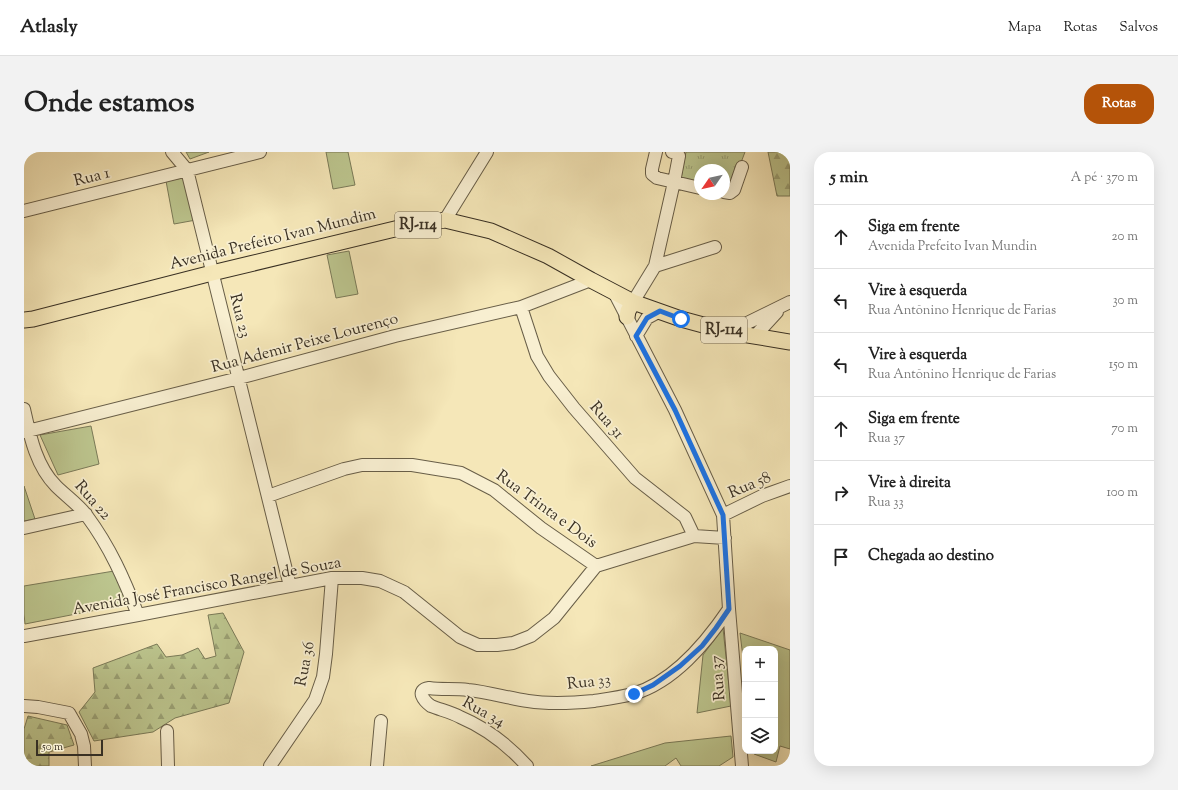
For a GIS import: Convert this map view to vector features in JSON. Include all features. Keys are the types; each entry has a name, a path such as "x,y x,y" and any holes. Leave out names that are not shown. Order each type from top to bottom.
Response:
{"main road":[{"name":"Avenida Prefeito Ivan Mundim","path":"24,320 399,228 445,220 491,231 548,256 614,292"},
{"name":"RJ-114","path":"614,292 635,303 681,319 729,332 790,342"},
{"path":"628,320 628,311 635,303 644,312 644,322"}],"street":[{"name":"Rua 23","path":"172,152 187,170 290,586"},
{"name":"Rua 1","path":"24,211 260,152"},
{"path":"445,220 487,152"},
{"path":"656,152 652,174 657,178 694,187"},
{"path":"635,303 655,266 679,156 677,153 672,152"},
{"path":"730,193 734,190 742,167"},
{"path":"655,266 715,247"},
{"name":"Rua Ademir Peixe Lourenço","path":"26,431 239,378 394,336 521,307 591,280"},
{"name":"Rua 37","path":"614,292 675,410 723,515 740,764"},
{"path":"729,332 786,304"},
{"path":"755,336 786,304"},
{"name":"Rua 31","path":"521,307 537,356 549,376 574,408 635,478 685,517 694,536"},
{"path":"636,336 644,322 650,316 660,311"},
{"path":"628,320 633,325 644,322"},
{"name":"Rua 22","path":"24,409 26,431 43,468 55,485 86,514 108,548 126,585 138,616"},
{"name":"Rua Trinta e Dois","path":"268,496 344,469 362,465 412,465 461,473 494,490 541,528 596,566"},
{"name":"Rua 58","path":"723,515 762,496 790,486"},
{"path":"24,528 86,514"},
{"path":"596,566 694,536 725,538"},
{"name":"Avenida José Francisco Rangel de Souza","path":"24,636 138,616 332,578 362,578 380,581 404,592 460,637 478,645 497,645 513,643 531,636 554,618 596,566"},
{"name":"Rua 36","path":"270,766 315,700 323,677 332,578"},
{"name":"Rua 33","path":"422,693 426,688 469,690 529,702 582,702 634,694 653,685 680,666 702,646 729,609"},
{"name":"Rua 34","path":"422,693 424,700 431,706 459,716 498,739 515,752 527,766"},
{"path":"24,706 52,709 69,713 81,734 84,746 85,766"},
{"path":"377,766 381,721"},
{"path":"167,731 168,766"},
{"path":"740,764 752,766"}],"green space":[{"path":"186,152 209,152 190,159"},
{"path":"326,152 348,152 355,185 333,189"},
{"path":"686,152 745,152 731,189 730,164 694,164 694,181 681,178"},
{"path":"768,152 790,152 790,196 777,196"},
{"path":"188,177 196,220 174,224 166,181"},
{"path":"349,251 358,294 336,298 327,255"},
{"path":"91,426 99,464 58,475 40,435"},
{"path":"24,486 35,519 24,521"},
{"path":"114,571 127,604 25,624 24,586"},
{"path":"223,613 244,652 229,703 175,718 153,732 94,741 79,712 95,692 93,668 157,644 166,657 182,655 198,648 205,659 216,656 208,615"},
{"path":"723,628 731,706 697,713 703,655"},
{"path":"740,633 790,650 790,749 780,746 778,754 778,646 742,646 742,649"},
{"path":"28,716 67,725 74,745 49,752 49,766 24,766 24,729"},
{"path":"731,736 733,757 719,766 681,766 676,758 665,766 591,766 665,743"},
{"path":"754,754 778,754 776,762"}],"route":[{"path":"634,694 653,685 680,666 702,646 729,609 723,515 675,410 636,336 647,318 660,311 681,319"}]}
